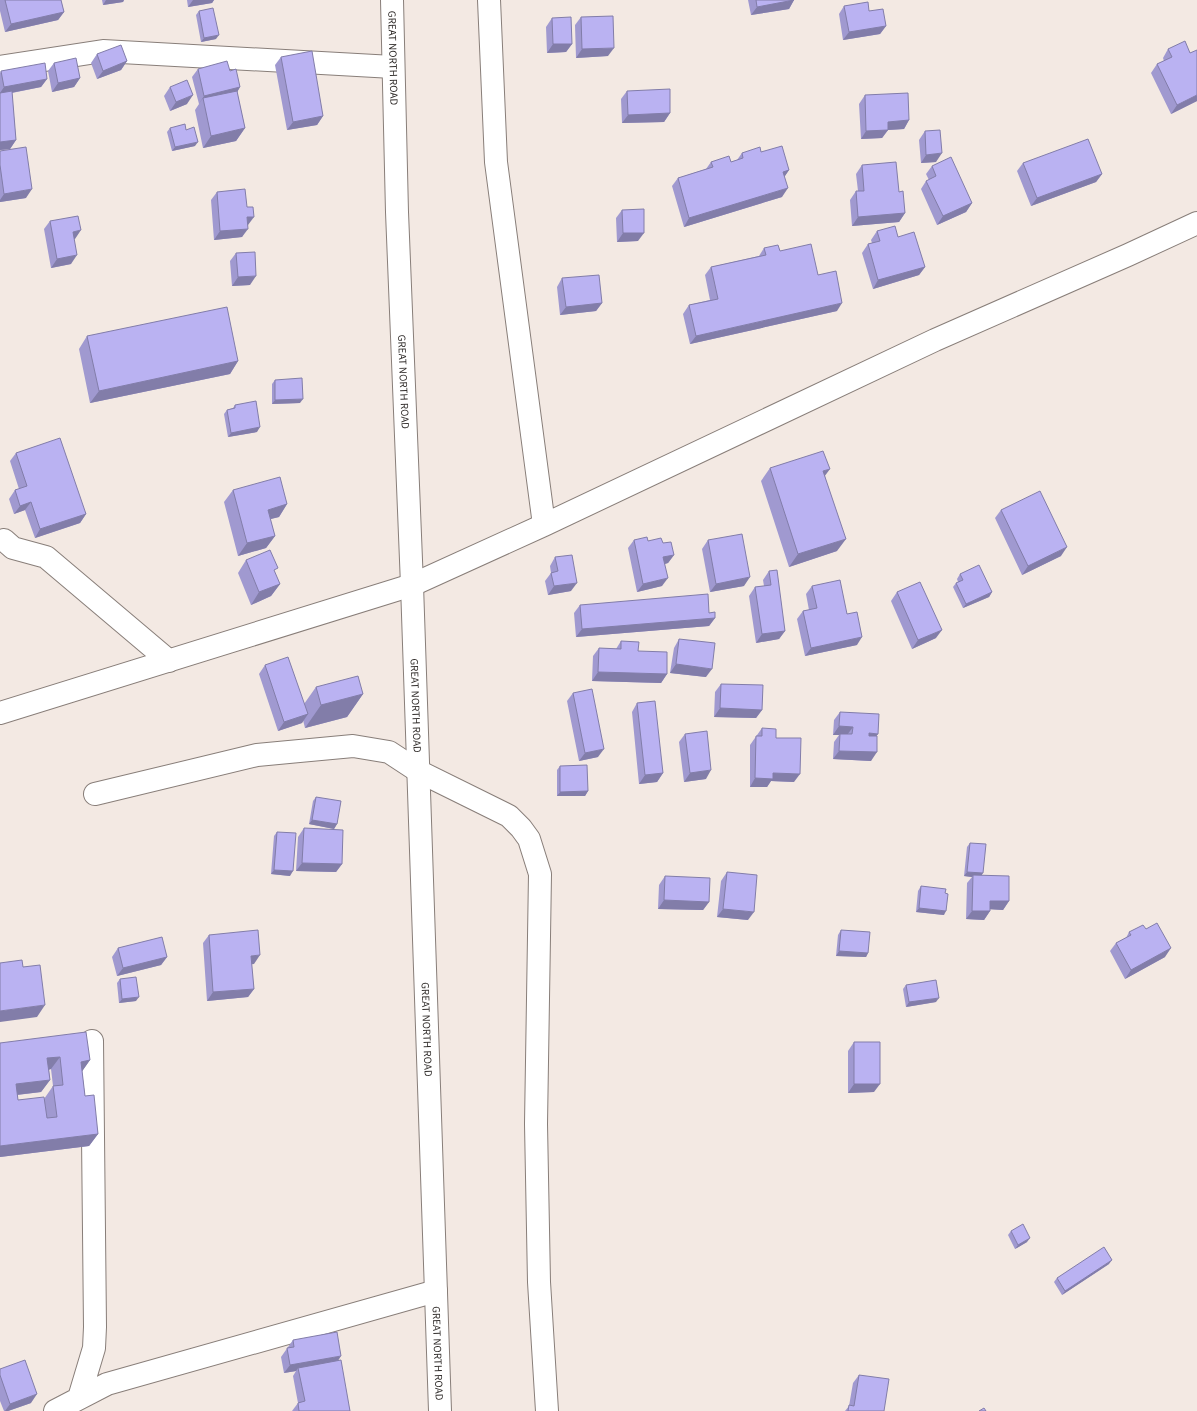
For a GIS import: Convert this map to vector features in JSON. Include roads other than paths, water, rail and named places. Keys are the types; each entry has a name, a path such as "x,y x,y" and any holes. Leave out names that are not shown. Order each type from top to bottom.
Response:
{"main road":[{"name":"GREAT NORTH ROAD","path":"392,0 397,212 412,585 440,1411"},
{"path":"488,0 496,162 544,525"},
{"path":"0,67 103,51 393,67"},
{"path":"0,713 412,585 544,525 935,340 1197,222"},
{"path":"4,540 14,548 46,557 169,661"},
{"path":"95,794 257,755 353,746 389,752 418,771 509,816 521,828 529,839 540,874 536,1124 539,1282 547,1411"},
{"path":"78,1398 94,1348 95,1327 92,1041"},
{"path":"55,1411 107,1384 436,1291"}]}
